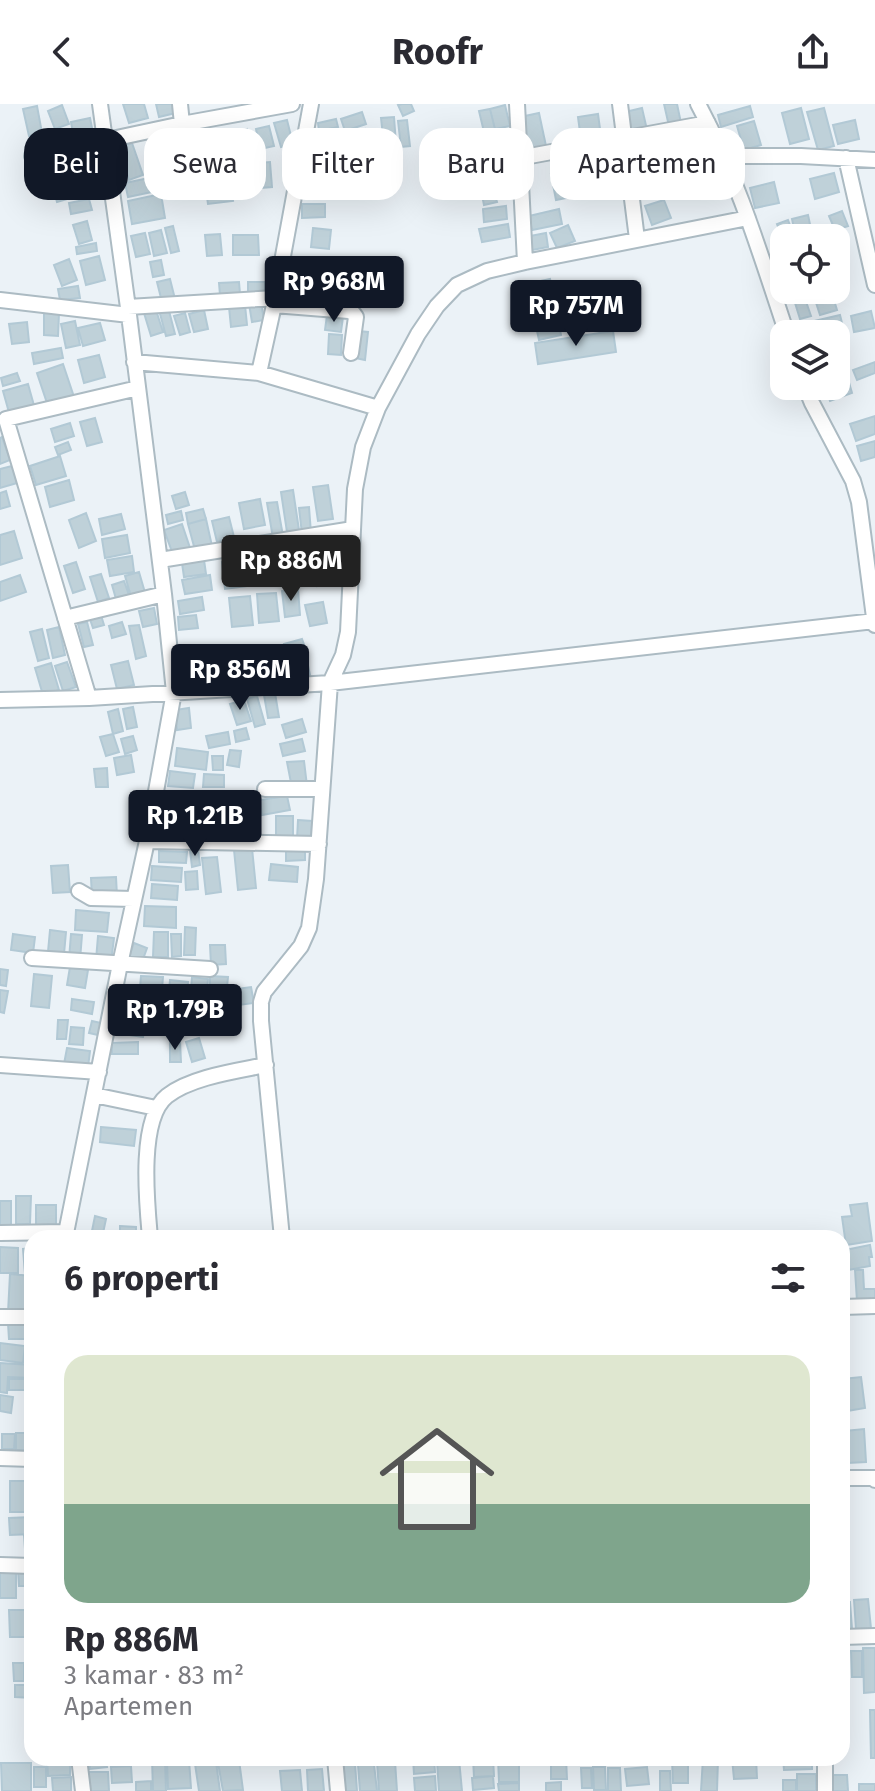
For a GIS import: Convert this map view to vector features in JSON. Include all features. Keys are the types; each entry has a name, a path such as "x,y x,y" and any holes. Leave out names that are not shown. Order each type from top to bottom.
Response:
{"street":[{"path":"100,104 103,128"},
{"path":"180,104 182,124"},
{"path":"128,135 292,104"},
{"path":"259,373 311,104"},
{"path":"517,104 518,128"},
{"path":"620,104 623,128"},
{"path":"698,104 710,128"},
{"path":"680,128 708,123"},
{"path":"745,156 875,160"},
{"path":"846,158 875,285"},
{"path":"66,1230 147,841 174,692 160,560 112,200"},
{"path":"521,200 525,262"},
{"path":"632,200 637,239"},
{"path":"741,200 770,269"},
{"path":"281,1230 261,1002 274,978 301,946 309,928 319,844 330,683 343,655 348,632 355,489 363,447 378,408 431,315 457,285 487,271 525,262 748,218"},
{"path":"0,300 128,311 275,302 349,311 356,317 351,353"},
{"path":"134,362 259,373 378,408"},
{"path":"89,698 3,419 138,388"},
{"path":"0,700 89,698 330,683 875,622 859,502 853,481 811,400"},
{"path":"160,560 353,529"},
{"path":"65,618 164,594"},
{"path":"265,789 322,789"},
{"path":"147,841 319,844"},
{"path":"79,891 91,898 134,899"},
{"path":"32,958 210,969"},
{"path":"0,1065 99,1072"},
{"path":"150,1230 146,1170 149,1135 156,1108 166,1096 184,1086 266,1065"},
{"path":"94,1095 156,1108"},
{"path":"0,1233 24,1234"},
{"path":"850,1307 875,1306"},
{"path":"0,1317 24,1317"},
{"path":"0,1458 24,1459"},
{"path":"850,1478 875,1480"},
{"path":"0,1565 24,1566"},
{"path":"850,1637 875,1636"},
{"path":"80,1766 83,1791"},
{"path":"336,1766 338,1791"},
{"path":"825,1766 825,1791"}],"building":[{"path":"123,104 144,104 148,118 129,123"},
{"path":"156,104 174,104 176,113 159,117"},
{"path":"411,104 414,111 403,116 398,105"},
{"path":"664,104 677,104 681,123 669,126"},
{"path":"62,105 69,124 55,128 48,111"},
{"path":"505,105 510,126 495,128 490,109"},
{"path":"37,106 41,128 27,128 23,109"},
{"path":"750,106 753,117 721,127 718,115"},
{"path":"642,108 647,128 629,128 625,112"},
{"path":"801,108 809,139 790,144 782,113"},
{"path":"824,108 834,146 818,150 807,112"},
{"path":"490,109 495,128 483,128 479,111"},
{"path":"362,112 366,124 344,128 341,119"},
{"path":"539,113 546,146 534,149 534,128 522,128 520,117"},
{"path":"598,114 600,128 579,128 578,117"},
{"path":"394,117 395,128 382,128 381,118"},
{"path":"90,118 92,128 72,128 71,122"},
{"path":"336,119 338,127 319,128 318,123"},
{"path":"287,120 289,128 282,128 282,147 281,147 274,123"},
{"path":"407,120 410,146 403,147 403,128 399,128 398,121"},
{"path":"855,120 859,139 838,144 833,125"},
{"path":"754,121 761,145 745,150 745,128 737,126"},
{"path":"269,126 274,146 266,148 266,128 260,128"},
{"path":"132,143 143,175 129,180 128,177 128,144"},
{"path":"266,162 270,162 272,187 266,187"},
{"path":"834,173 839,192 815,199 810,179"},
{"path":"144,179 144,194 128,197 128,182"},
{"path":"774,182 779,203 755,208 750,188"},
{"path":"144,198 162,200 165,218 132,224 128,201"},
{"path":"89,200 92,210 71,214 69,203"},
{"path":"207,200 233,201 208,204"},
{"path":"483,200 496,200 497,202 484,205"},
{"path":"664,200 671,218 652,225 645,206"},
{"path":"302,204 325,204 325,217 302,218"},
{"path":"506,206 507,219 484,222 483,209"},
{"path":"559,209 562,224 532,230 529,216"},
{"path":"842,211 847,224 832,224 829,216"},
{"path":"808,215 810,224 793,224 792,219"},
{"path":"87,221 92,240 79,244 73,225"},
{"path":"508,224 510,237 482,242 479,229"},
{"path":"568,225 575,241 557,248 550,233"},
{"path":"173,226 179,251 171,253 165,228"},
{"path":"313,228 331,230 329,249 311,247"},
{"path":"161,230 167,253 154,256 149,233"},
{"path":"145,233 150,254 136,257 131,236"},
{"path":"546,233 548,247 532,250 530,236"},
{"path":"220,234 222,255 207,256 205,235"},
{"path":"233,235 258,235 259,255 233,255"},
{"path":"96,243 97,251 77,254 76,247"},
{"path":"99,256 105,280 86,285 80,261"},
{"path":"69,259 77,280 62,286 54,265"},
{"path":"161,260 164,275 153,277 150,262"},
{"path":"296,264 312,266 311,278 295,277"},
{"path":"170,279 175,299 162,302 157,282"},
{"path":"550,279 561,335 539,340 527,284"},
{"path":"291,281 304,282 303,303 290,303"},
{"path":"239,282 240,294 220,295 219,283"},
{"path":"248,282 265,282 265,294 248,294"},
{"path":"308,282 318,282 316,304 307,304"},
{"path":"78,286 80,298 60,300 58,289"},
{"path":"261,302 264,320 252,322 249,304"},
{"path":"795,304 807,304 811,316 800,319"},
{"path":"816,304 835,304 837,310 820,315"},
{"path":"245,305 247,325 231,327 229,307"},
{"path":"168,307 175,334 166,336 159,310"},
{"path":"156,310 163,332 151,336 144,313"},
{"path":"204,310 208,329 194,332 189,314"},
{"path":"871,311 875,328 854,332 851,316"},
{"path":"44,313 59,313 58,336 44,335"},
{"path":"185,313 190,332 180,335 174,316"},
{"path":"327,315 343,317 341,332 325,330"},
{"path":"840,315 841,320 819,320"},
{"path":"75,321 80,345 66,348 61,324"},
{"path":"27,322 29,342 12,344 9,324"},
{"path":"100,323 105,340 83,346 78,328"},
{"path":"358,331 368,332 365,360 355,358"},
{"path":"613,331 616,352 538,364 535,343"},
{"path":"329,334 342,335 341,355 328,354"},
{"path":"61,348 63,358 34,364 32,353"},
{"path":"99,355 105,377 84,383 78,360"},
{"path":"875,362 875,373 857,380 853,370"},
{"path":"63,364 74,397 48,406 37,373"},
{"path":"17,373 20,381 3,386 1,378"},
{"path":"28,384 35,409 10,416 3,391"},
{"path":"875,416 875,434 856,441 850,424"},
{"path":"95,418 102,442 87,446 80,422"},
{"path":"70,423 74,436 55,442 51,429"},
{"path":"0,438 10,460 0,464"},
{"path":"875,441 875,457 861,461 857,446"},
{"path":"68,442 71,450 58,455 55,447"},
{"path":"60,456 66,476 36,485 30,466"},
{"path":"12,466 17,483 0,488 0,469"},
{"path":"69,480 74,500 50,507 45,487"},
{"path":"328,485 333,519 318,521 313,487"},
{"path":"293,490 299,530 287,532 281,492"},
{"path":"6,491 10,506 0,509 0,493"},
{"path":"185,492 189,505 176,509 172,496"},
{"path":"260,499 265,525 244,529 239,503"},
{"path":"277,502 283,536 273,538 267,503"},
{"path":"309,507 311,533 302,534 299,508"},
{"path":"203,509 206,519 188,524 186,513"},
{"path":"181,511 183,520 168,524 166,515"},
{"path":"86,513 96,541 79,548 69,520"},
{"path":"121,514 125,529 102,535 99,519"},
{"path":"229,517 234,537 217,542 212,521"},
{"path":"206,519 212,546 195,550 188,524"},
{"path":"182,524 191,551 174,557 164,530"},
{"path":"14,531 22,558 0,565 0,535"},
{"path":"127,535 130,553 105,558 102,539"},
{"path":"332,552 337,583 317,586 312,555"},
{"path":"132,556 134,572 110,576 107,560"},
{"path":"253,556 274,556 275,583 254,584"},
{"path":"244,559 248,586 225,589 222,562"},
{"path":"204,560 206,574 184,577 182,563"},
{"path":"290,560 308,560 308,583 290,583"},
{"path":"76,562 85,589 73,593 64,566"},
{"path":"139,572 146,596 132,600 125,576"},
{"path":"101,574 109,598 98,602 90,577"},
{"path":"20,575 26,592 0,601 0,582"},
{"path":"210,575 212,590 185,594 182,580"},
{"path":"124,581 129,595 116,599 112,585"},
{"path":"298,589 300,615 285,617 282,591"},
{"path":"276,593 279,621 259,623 257,594"},
{"path":"250,596 253,625 232,627 229,598"},
{"path":"202,597 204,610 180,614 178,601"},
{"path":"323,602 327,623 310,626 305,605"},
{"path":"154,608 157,624 143,627 139,611"},
{"path":"100,612 104,625 93,628 89,616"},
{"path":"196,615 198,628 179,630 178,617"},
{"path":"87,622 93,645 84,647 78,624"},
{"path":"122,622 126,634 112,638 109,626"},
{"path":"139,625 146,656 136,659 129,626"},
{"path":"59,627 65,655 53,658 47,630"},
{"path":"42,629 49,658 38,661 30,632"},
{"path":"302,639 306,650 287,656 284,644"},
{"path":"267,647 273,680 257,683 251,649"},
{"path":"306,656 310,675 285,681 280,662"},
{"path":"247,658 250,677 228,680 225,662"},
{"path":"203,660 213,681 197,689 187,668"},
{"path":"128,661 134,685 117,689 111,665"},
{"path":"67,662 76,687 63,691 55,666"},
{"path":"51,663 59,690 43,695 35,668"},
{"path":"275,693 279,717 268,718 264,695"},
{"path":"257,696 265,724 255,727 247,699"},
{"path":"244,700 251,721 237,725 230,704"},
{"path":"133,707 137,727 127,729 123,709"},
{"path":"189,708 191,728 177,730 175,710"},
{"path":"118,709 123,731 113,734 108,712"},
{"path":"302,719 306,732 286,738 282,725"},
{"path":"246,728 249,739 236,742 234,731"},
{"path":"228,732 230,744 209,748 206,736"},
{"path":"113,734 119,752 106,756 100,737"},
{"path":"133,736 137,750 125,754 121,739"},
{"path":"302,739 305,751 283,756 280,744"},
{"path":"177,748 208,752 206,770 175,766"},
{"path":"230,750 241,751 239,767 227,765"},
{"path":"131,755 134,772 117,775 114,758"},
{"path":"212,756 223,756 223,770 213,770"},
{"path":"304,761 307,786 292,788 287,762"},
{"path":"107,768 108,787 96,787 94,769"},
{"path":"170,771 195,774 193,788 168,786"},
{"path":"204,774 224,775 224,787 203,787"},
{"path":"179,792 209,792 209,809 179,809"},
{"path":"222,793 224,810 214,811 212,794"},
{"path":"287,796 290,810 262,815 260,800"},
{"path":"197,812 200,831 177,835 173,816"},
{"path":"231,815 230,838 221,837 221,816"},
{"path":"276,816 293,816 293,839 276,839"},
{"path":"298,820 312,821 311,840 297,839"},
{"path":"252,848 256,888 238,890 234,850"},
{"path":"198,849 200,865 192,867 190,850"},
{"path":"305,849 305,860 286,861 286,850"},
{"path":"159,851 187,852 186,863 159,862"},
{"path":"217,857 221,892 206,894 202,858"},
{"path":"271,864 298,867 297,882 269,880"},
{"path":"68,865 70,892 53,893 51,866"},
{"path":"152,866 182,868 181,882 151,880"},
{"path":"197,871 198,889 186,890 185,872"},
{"path":"116,877 117,896 92,897 91,878"},
{"path":"152,884 178,886 177,900 151,898"},
{"path":"145,906 176,907 176,928 144,926"},
{"path":"76,910 109,913 107,932 75,930"},
{"path":"185,927 196,928 195,955 184,955"},
{"path":"50,930 66,932 64,954 48,952"},
{"path":"154,932 168,932 168,957 153,957"},
{"path":"13,934 35,937 33,953 11,950"},
{"path":"71,934 82,935 80,960 69,959"},
{"path":"171,934 181,934 181,956 172,957"},
{"path":"98,936 114,938 111,962 96,960"},
{"path":"134,943 147,948 142,962 129,957"},
{"path":"210,945 225,945 226,964 211,965"},
{"path":"70,967 88,970 85,988 67,985"},
{"path":"0,969 8,970 6,986 0,985"},
{"path":"34,974 52,976 49,1008 31,1006"},
{"path":"141,976 163,977 160,1013 138,1011"},
{"path":"210,976 228,977 227,987 210,986"},
{"path":"192,977 208,979 205,1017 189,1015"},
{"path":"170,980 188,982 185,1015 167,1013"},
{"path":"251,987 254,1003 239,1005 236,989"},
{"path":"209,989 230,990 229,1019 208,1018"},
{"path":"0,990 8,991 4,1013 0,1012"},
{"path":"72,999 94,1002 92,1014 71,1010"},
{"path":"178,1018 180,1036 168,1037 167,1019"},
{"path":"58,1020 68,1020 66,1039 57,1039"},
{"path":"92,1021 101,1023 98,1035 89,1033"},
{"path":"122,1022 145,1025 143,1037 121,1034"},
{"path":"71,1027 84,1028 83,1045 69,1044"},
{"path":"199,1038 205,1058 192,1062 186,1042"},
{"path":"180,1041 181,1062 170,1062 170,1042"},
{"path":"138,1042 138,1054 112,1054 112,1043"},
{"path":"67,1048 90,1051 88,1067 64,1064"},
{"path":"101,1127 136,1130 134,1146 100,1142"},
{"path":"16,1196 31,1196 30,1224 16,1224"},
{"path":"0,1201 11,1201 11,1227 0,1227"},
{"path":"867,1203 872,1241 850,1244 850,1230 844,1230 842,1217 852,1216 850,1205"},
{"path":"36,1205 56,1205 56,1229 36,1229"},
{"path":"95,1216 106,1219 104,1230 92,1230"},
{"path":"120,1226 136,1227 136,1230 120,1230"},
{"path":"870,1245 870,1266 850,1270 850,1249"},
{"path":"0,1247 18,1248 18,1273 0,1273"},
{"path":"855,1270 863,1270 864,1289 875,1289 875,1300 857,1301"},
{"path":"10,1274 24,1275 24,1314 8,1313"},
{"path":"24,1322 24,1339 9,1339 8,1323"},
{"path":"0,1343 24,1346 23,1363 0,1360"},
{"path":"0,1363 24,1364 24,1378 8,1377 7,1393 0,1392"},
{"path":"861,1377 865,1408 850,1410 850,1378"},
{"path":"9,1379 24,1379 24,1390 9,1390"},
{"path":"0,1395 13,1397 11,1413 0,1411"},
{"path":"864,1429 866,1462 850,1463 850,1430"},
{"path":"16,1433 24,1433 24,1450 16,1450"},
{"path":"2,1434 15,1434 14,1449 2,1449"},
{"path":"10,1481 24,1481 24,1512 10,1512"},
{"path":"24,1517 24,1534 10,1535 9,1518"},
{"path":"0,1570 16,1570 16,1598 0,1598"},
{"path":"18,1570 24,1570 24,1586 19,1586"},
{"path":"868,1599 871,1628 856,1629 854,1600"},
{"path":"9,1610 24,1610 24,1637 10,1637"},
{"path":"863,1648 875,1648 875,1692 864,1693"},
{"path":"851,1651 862,1651 862,1677 852,1677"},
{"path":"13,1663 24,1663 24,1681 14,1681"},
{"path":"15,1685 24,1685 24,1698 15,1697"},
{"path":"870,1710 875,1710 875,1758 871,1758"},
{"path":"1,1763 31,1766 31,1791 2,1791"},
{"path":"47,1766 70,1766 70,1775 48,1776"},
{"path":"131,1766 132,1782 112,1783 111,1767"},
{"path":"152,1766 165,1766 166,1791 153,1791"},
{"path":"167,1766 189,1766 191,1788 168,1789"},
{"path":"195,1766 217,1766 220,1791 199,1791"},
{"path":"219,1766 240,1766 243,1790 223,1791"},
{"path":"342,1766 355,1766 357,1791 344,1791"},
{"path":"358,1766 374,1766 377,1791 360,1791"},
{"path":"377,1766 395,1766 397,1791 379,1791"},
{"path":"414,1766 435,1766 435,1772 414,1774"},
{"path":"437,1766 460,1766 462,1791 439,1791"},
{"path":"473,1766 493,1766 494,1776 474,1777"},
{"path":"498,1766 519,1766 519,1782 499,1782"},
{"path":"551,1766 566,1766 567,1779 551,1779"},
{"path":"672,1766 688,1766 688,1783 673,1783"},
{"path":"703,1766 718,1766 717,1791 701,1791"},
{"path":"733,1766 756,1766 757,1778 734,1779"},
{"path":"784,1766 812,1766 812,1769 784,1770"},
{"path":"34,1767 46,1767 46,1787 34,1787"},
{"path":"593,1767 605,1767 606,1790 594,1790"},
{"path":"647,1767 649,1784 627,1786 625,1769"},
{"path":"581,1768 591,1768 592,1788 582,1788"},
{"path":"608,1768 620,1768 621,1791 608,1791"},
{"path":"322,1769 324,1791 308,1791 307,1770"},
{"path":"300,1770 302,1791 282,1791 280,1771"},
{"path":"660,1771 670,1771 671,1791 660,1791"},
{"path":"86,1772 108,1772 109,1791 87,1791"},
{"path":"797,1774 816,1774 816,1791 797,1791"},
{"path":"829,1775 847,1775 848,1791 829,1791"},
{"path":"435,1776 436,1791 415,1791 414,1778"},
{"path":"493,1776 494,1788 473,1790 472,1778"},
{"path":"71,1777 71,1791 53,1791 52,1778"},
{"path":"783,1780 796,1780 796,1791 783,1791"},
{"path":"151,1781 151,1791 136,1791 136,1782"},
{"path":"561,1782 561,1791 546,1791 546,1783"},
{"path":"519,1783 519,1791 499,1791 498,1784"},
{"path":"859,1784 875,1784 875,1791 859,1791"}]}
